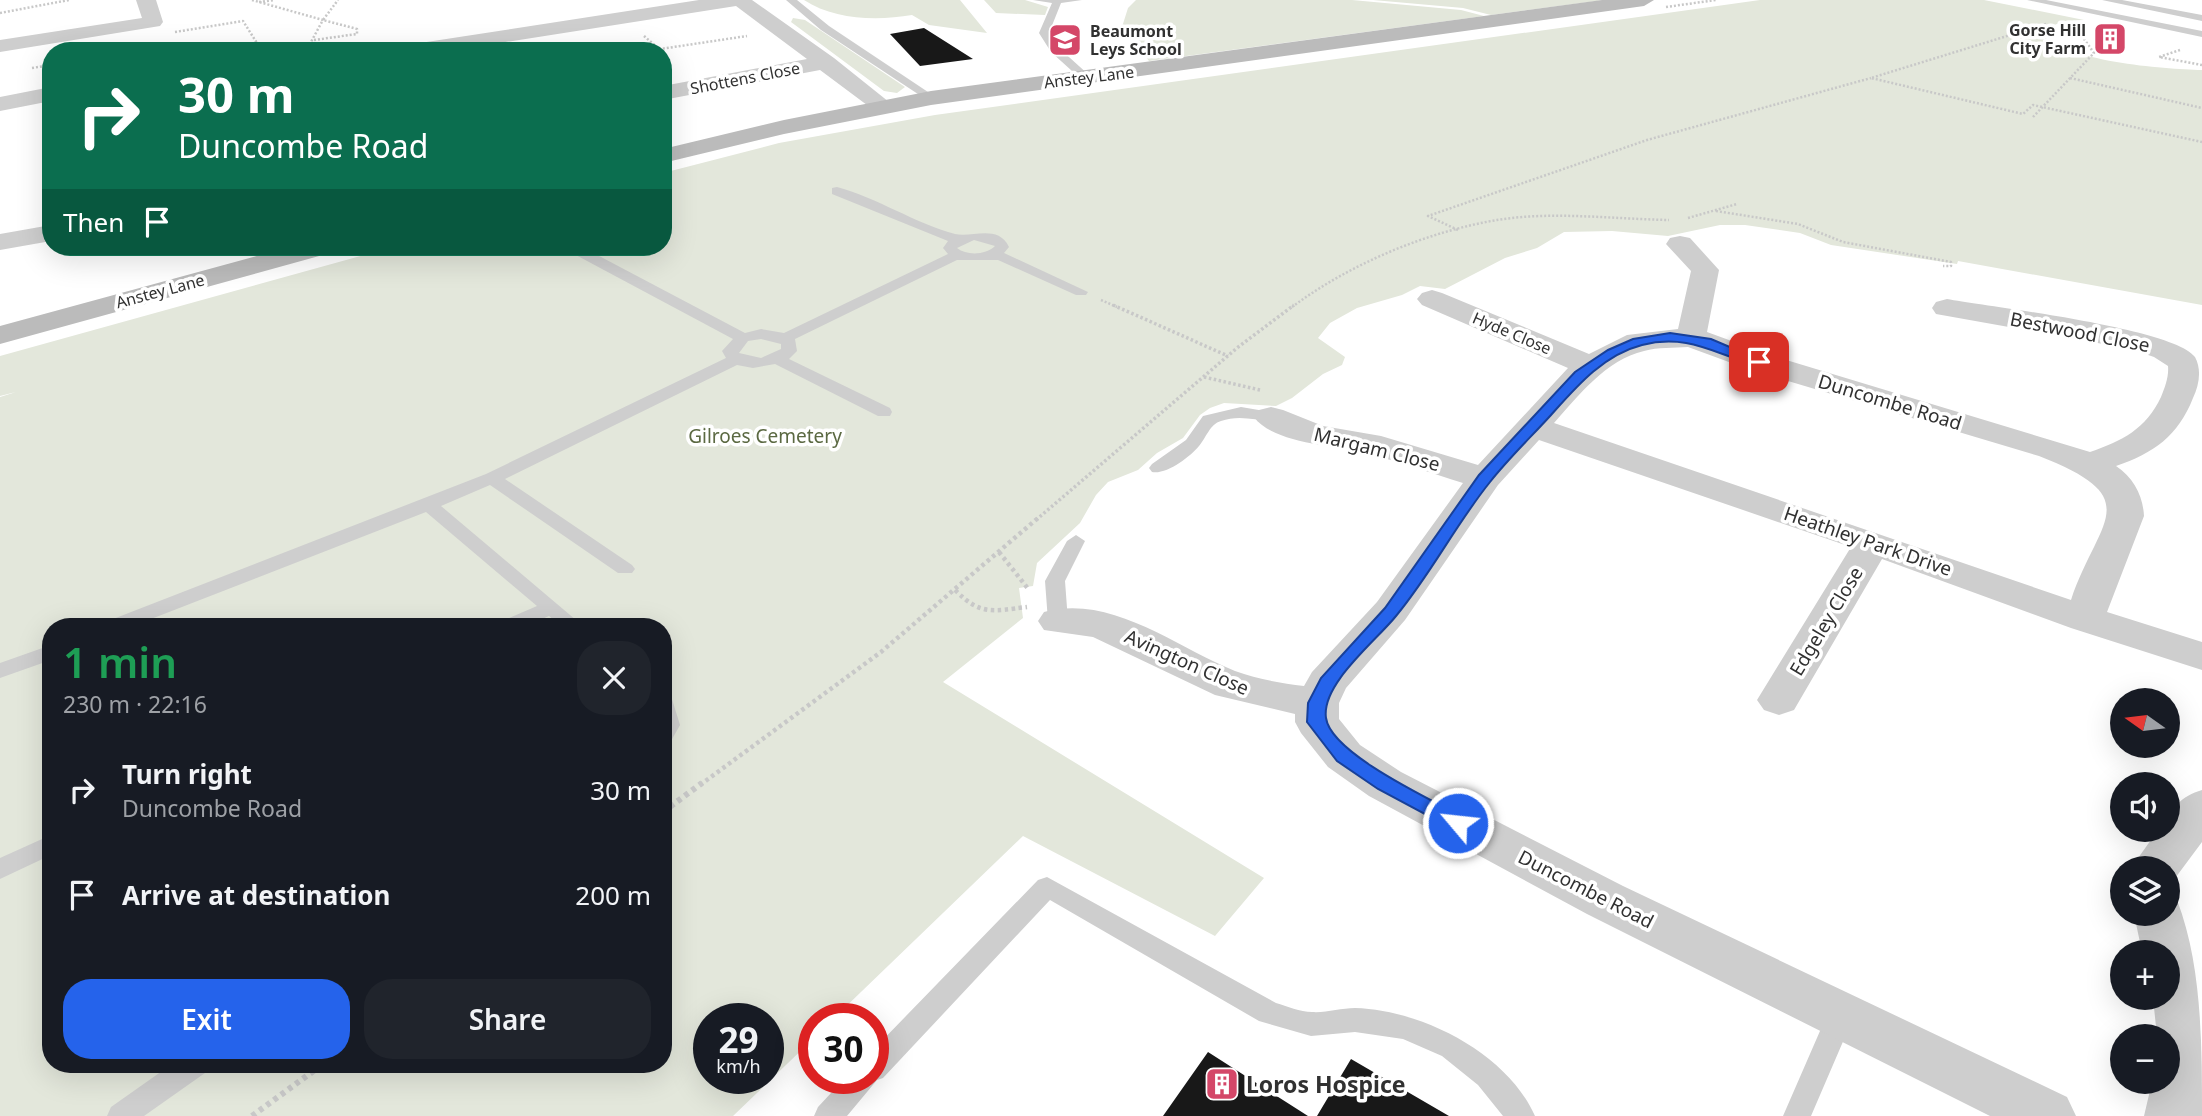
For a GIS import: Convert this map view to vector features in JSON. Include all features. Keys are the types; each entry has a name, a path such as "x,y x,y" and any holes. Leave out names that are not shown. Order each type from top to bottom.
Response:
{"main road":[{"name":"Anstey Lane","path":"672,154 883,106 931,98 1644,0"},
{"name":"Anstey Lane","path":"0,335 287,256"}],"street":[{"path":"0,46 153,22 146,0"},
{"path":"465,42 738,0 827,62 883,106"},
{"path":"621,18 644,42"},
{"name":"Shottens Close","path":"672,91 827,62"},
{"path":"0,104 42,96"},
{"path":"1678,228 1704,270 1703,290 1691,337"},
{"path":"0,242 42,235"},
{"name":"Hyde Close","path":"1432,299 1592,367"},
{"name":"Bestwood Close","path":"1947,308 2136,341 2165,350 2182,361 2185,368 2181,387 2169,420 2154,438 2090,464"},
{"name":"Duncombe Road","path":"2047,1116 1910,1046 1840,1016 1605,900 1373,777 1344,757 1317,722 1317,703 1327,682 1413,582 1485,478 1580,375 1612,353 1638,342 1691,337 1759,362 2050,449 2090,464 2119,488 2126,501 2127,514 2121,535 2100,575 2085,619"},
{"name":"Margam Close","path":"1271,417 1316,435 1369,443 1485,478"},
{"name":"Heathley Park Drive","path":"1534,427 1873,542 2085,619 2202,656"},
{"name":"Edgeley Close","path":"1779,700 1873,542"},
{"name":"Avington Close","path":"1045,614 1083,619 1107,626 1217,680 1246,690 1317,703"},
{"path":"2165,856 2202,807"},
{"path":"2162,926 2182,1008 2186,1059 2173,1116"}],"lane":[{"path":"791,0 825,28 931,98"},
{"path":"1038,0 1077,0"},
{"path":"2032,0 2202,34"},
{"path":"2107,0 2202,18"},
{"path":"1057,2 1044,33 1055,50 1086,78"},
{"path":"837,191 957,248 971,258 995,254 1081,292"},
{"path":"785,338 976,236 991,238 1001,244 995,254"},
{"path":"588,256 743,338 771,334 785,338 789,342 789,351 777,359 751,363 736,359 730,351 743,338"},
{"path":"136,618 492,478 736,359"},
{"path":"777,359 884,412"},
{"path":"1158,468 1192,444 1209,419 1241,412 1271,417"},
{"path":"492,478 625,569"},
{"path":"428,505 563,618"},
{"path":"1045,614 1055,580 1076,541"},
{"path":"527,618 550,608"},
{"path":"0,671 42,656"},
{"path":"0,869 42,848"},
{"path":"889,1052 1047,887 1269,1013 1311,1024 1355,1020 1405,1028 1452,1047 1488,1076 1521,1116"},
{"path":"1797,1116 1840,1016"},
{"path":"121,1116 182,1073"},
{"path":"828,1116 849,1094"}],"path":[{"path":"0,13 69,0"},
{"path":"253,1 274,0"},
{"path":"314,40 323,20 338,0"},
{"path":"253,1 357,29 357,34 314,40"},
{"path":"1458,230 1428,216 1536,175 1766,102 1871,78 2091,12"},
{"path":"163,34 243,21 256,42"},
{"path":"2033,117 2094,53 2079,32 2087,29"},
{"path":"672,47 782,30"},
{"path":"37,40 42,57"},
{"path":"2185,49 2159,57 2202,65"},
{"path":"42,62 36,74 42,85"},
{"path":"1871,78 2023,114 2033,105 2202,142"},
{"path":"2070,78 2202,108"},
{"path":"672,805 881,652 1228,356 1278,315 1327,281 1381,255 1499,220 1540,218 1678,228 1737,204"},
{"path":"1715,211 1798,224 1843,242 1951,262 1951,265 1943,266"},
{"path":"1081,292 1228,356"},
{"path":"956,590 971,607 988,612 1045,614"},
{"path":"252,1116 311,1073"}],"green space":[{"path":"804,0 960,0 987,33 929,25 912,15 870,18 842,15 816,7"},
{"path":"984,0 1025,0 1048,7 1045,15 996,13"},
{"path":"1136,0 1352,0 1461,10 1484,16 1149,61 1122,27 1128,8"},
{"path":"1373,0 1604,0 1491,15 1463,8"},
{"name":"Gilroes Cemetery","path":"1760,0 1984,0 2084,20 2065,21 2038,31 2051,42 2069,50 2115,62 2202,70 2202,305 1958,261 1957,264 1831,245 1800,233 1745,225 1720,225 1668,236 1612,231 1564,232 1537,248 1505,258 1445,289 1420,286 1402,295 1357,308 1330,323 1318,338 1345,357 1342,365 1323,374 1292,398 1276,406 1224,403 1210,408 1200,415 1183,438 1157,453 1138,470 1108,482 1096,495 1080,523 1037,563 1033,586 1019,588 1023,618 943,682 1264,878 1215,936 1023,836 850,1003 798,1003 798,1053 784,1067 784,1003 693,1003 693,1094 756,1094 733,1116 0,1116 0,397 16,392 0,396 0,356 361,256 672,256 672,171 779,143 935,115"},
{"path":"793,18 805,20 905,87 897,93 884,91 791,22"}],"building":[{"path":"924,28 973,59 920,66 890,34"},
{"name":"Loros Hospice","path":"1208,1052 1308,1116 1163,1116"},
{"name":"Loros Hospice","path":"1351,1059 1449,1116 1317,1116"}],"place":[{"name":"Gorse Hill City Farm","path":"2110,39"},
{"name":"Beaumont Leys School","path":"1065,40"},
{"name":"Loros Hospice","path":"1222,1084"}],"route":[{"path":"1458,823 1385,784 1344,757 1317,722 1317,703 1327,682 1391,611 1428,563 1485,478 1580,375 1612,353 1638,342 1670,337 1691,337 1707,341 1759,362"}]}
